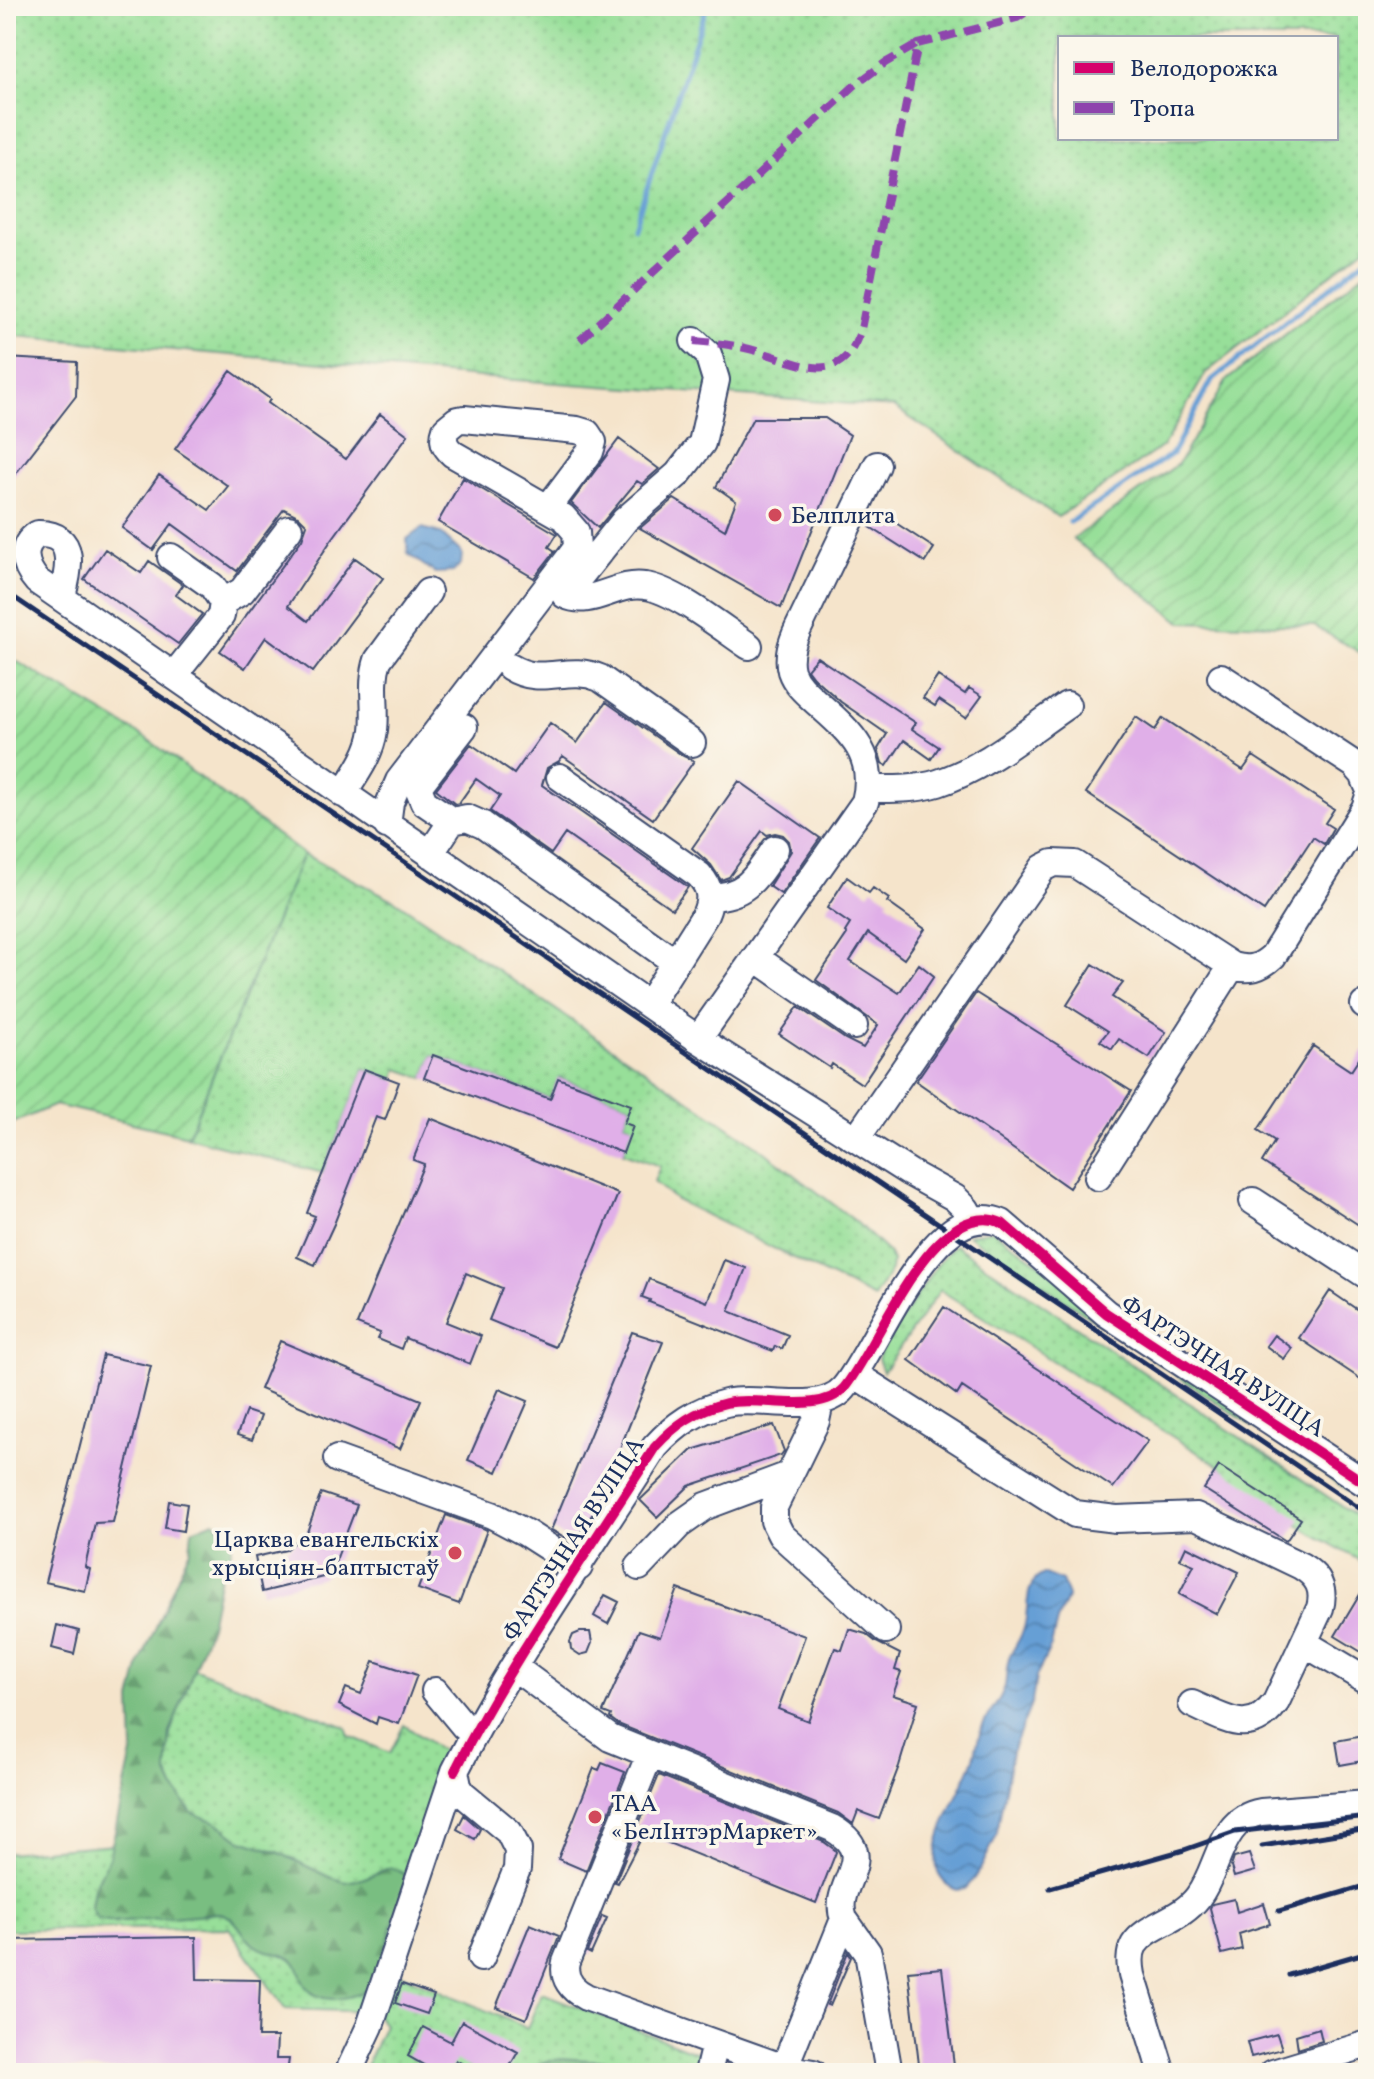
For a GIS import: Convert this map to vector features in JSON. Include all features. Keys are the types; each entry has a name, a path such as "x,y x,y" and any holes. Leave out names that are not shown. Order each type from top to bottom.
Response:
{"street":[{"path":"452,821 424,802 420,784 625,520 688,465 702,443 716,380 708,354 694,341"},
{"path":"387,825 390,802 399,781 577,548 576,532 563,517 453,454 443,442 446,429 451,423 464,419 587,433 593,442 590,452 548,508"},
{"path":"698,1039 859,814 869,789 866,759 858,744 796,682 790,658 798,629 877,465"},
{"path":"223,602 242,591 289,529"},
{"path":"62,596 69,558 62,543 46,534 38,534 26,546 15,548 37,581 387,825 698,1039 955,1198 966,1209 972,1220 951,1232 929,1254 854,1374 838,1394 820,1402 816,1421 774,1507 777,1529 886,1630"},
{"path":"171,557 212,586 223,602 223,610 217,621 174,675"},
{"path":"565,595 577,600 631,585 657,589 749,646"},
{"path":"343,794 371,744 375,715 374,672 378,660 428,592"},
{"path":"510,667 541,678 570,672 600,678 692,743"},
{"path":"1221,677 1355,765 1368,786"},
{"path":"869,789 918,788 949,778 982,762 1067,705"},
{"path":"560,777 699,875 709,890 705,915 649,1004"},
{"path":"856,1139 1034,878 1053,863 1075,864 1232,966 1253,969 1264,965 1273,956 1368,799"},
{"path":"430,854 452,821 467,818 483,825 675,962"},
{"path":"710,897 730,896 746,887 775,849"},
{"path":"756,958 854,1026"},
{"path":"1098,1177 1232,966"},
{"path":"1253,1201 1368,1276"},
{"name":"ФАРТЭЧНАЯ ВУЛІЦА","path":"972,1220 991,1218 1002,1223 1106,1313 1368,1485"},
{"path":"854,1374 1075,1514 1100,1519 1196,1516 1309,1571 1320,1584 1322,1600 1276,1702 1261,1718 1243,1724 1192,1704"},
{"name":"ФАРТЭЧНАЯ ВУЛІЦА","path":"348,2073 370,2026 455,1771 514,1667 655,1447 685,1418 729,1402 820,1402"},
{"path":"337,1459 492,1515 579,1567"},
{"path":"639,1567 679,1525 706,1506 789,1475"},
{"path":"1304,1643 1368,1681"},
{"path":"514,1667 595,1729 649,1756 841,1833 854,1850 855,1861 841,1905 844,1919 868,1953 889,2073"},
{"path":"435,1691 474,1734"},
{"path":"649,1756 566,1962 566,1977 571,1987 586,1997 715,2044 796,2071 813,2073"},
{"path":"455,1771 462,1793 509,1832 518,1850 517,1869 481,1958"},
{"path":"1162,2073 1132,1975 1130,1963 1136,1941 1185,1911 1199,1896 1227,1835 1240,1819 1261,1812 1368,1804"},
{"path":"796,2071 844,1919"},
{"path":"708,2073 715,2044"},
{"path":"1273,2073 1368,2044"}],"green space":[{"path":"6,6 1368,6 1368,245 1206,373 1163,446 1058,517 894,407 501,379 6,335"},
{"path":"1368,270 1368,657 1314,626 1181,622 1073,539 1178,464 1227,380"},
{"path":"6,655 146,738 303,854 188,1136 55,1105 6,1126"},
{"path":"303,854 396,901 761,1149 855,1221 888,1252 892,1261 891,1270 874,1298 676,1200 654,1182 660,1166 623,1153 632,1126 624,1123 631,1105 559,1078 550,1099 433,1055 424,1078 398,1069 394,1080 364,1069 323,1173 188,1137"},
{"path":"992,1230 1368,1494 1368,1504 968,1235"},
{"path":"955,1245 1368,1524 1368,1565 1297,1525 1219,1466 940,1290 883,1372 878,1359 882,1349 939,1262"},
{"path":"214,1521 231,1537 231,1558 220,1576 210,1626 170,1733 167,1772 192,1813 216,1822 239,1839 278,1852 345,1882 362,1879 391,1867 404,1874 406,1880 375,1984 350,1996 332,1999 314,1994 304,1985 294,1961 254,1945 226,1915 219,1913 113,1922 97,1919 91,1907 94,1888 109,1858 133,1749 131,1700 140,1663 190,1549 192,1530"},
{"path":"154,1653 346,1727 349,1736 390,1753 404,1725 448,1755 414,1860 398,1973 527,2028 542,1993 701,2054 697,2073 363,2073 384,2025 374,2012 285,2009 229,1928 6,1930 6,1853 152,1841"},
{"path":"563,2058 636,2063 670,2073 522,2073 544,2062"}],"water":[{"path":"422,528 440,533 462,553 461,564 453,572 435,573 408,554 407,539"},
{"path":"1044,1574 1062,1581 1068,1596 1051,1646 1036,1677 1032,1702 1012,1752 996,1837 977,1876 965,1889 957,1890 942,1880 937,1865 937,1848 974,1758 982,1727 1005,1686 1009,1659 1024,1628 1032,1584"}],"building":[{"path":"6,358 77,362 76,396 6,486"},
{"path":"231,371 270,399 268,403 346,459 380,414 408,435 288,606 308,621 355,558 383,578 313,672 266,637 245,668 220,651 302,539 307,525 298,516 284,509 237,571 172,524 153,550 122,528 159,475 209,510 228,486 175,449"},
{"name":"Белплита","path":"753,418 825,418 850,435 781,608 640,528 674,499 725,530 736,501 716,487"},
{"path":"619,439 659,469 642,484 637,481 598,528 571,503"},
{"path":"463,478 557,534 549,547 555,551 534,578 438,522"},
{"path":"879,512 934,548 925,562 870,527"},
{"path":"105,549 141,573 149,561 183,585 176,595 202,614 178,644 84,579"},
{"path":"817,657 916,723 912,729 939,747 931,759 904,740 887,766 882,763 878,749 887,734 841,702 813,677 807,669"},
{"path":"938,676 965,694 969,688 982,696 966,718 939,700 935,706 923,698"},
{"path":"606,702 694,761 653,819 563,756 547,768 542,785 688,887 672,909 565,834 551,854 490,811 500,796 476,779 459,803 455,804 436,789 471,744 514,774 550,723 577,743"},
{"path":"1136,717 1155,730 1163,718 1243,770 1253,756 1334,809 1325,823 1333,828 1324,844 1313,837 1264,911 1086,793"},
{"path":"739,781 820,838 781,894 769,886 791,851 789,841 783,835 767,835 762,831 729,877 721,880 711,865 692,848"},
{"path":"847,877 869,893 873,888 925,929 904,959 868,933 850,961 899,993 919,964 934,976 862,1084 832,1064 830,1068 779,1034 798,1007 863,1048 878,1025 816,980 847,934 845,932 850,924 827,908"},
{"path":"1093,964 1123,983 1112,997 1166,1032 1149,1058 1119,1039 1112,1049 1100,1041 1108,1031 1067,1005"},
{"path":"976,993 1131,1091 1069,1188 916,1081"},
{"path":"1368,1045 1368,1231 1262,1162 1275,1141 1258,1130 1313,1046 1351,1071"},
{"path":"433,1055 550,1099 558,1078 631,1105 624,1123 633,1126 623,1153 424,1078"},
{"path":"364,1069 399,1082 385,1120 376,1117 315,1265 297,1257 315,1216 307,1213"},
{"path":"430,1118 618,1194 555,1347 489,1320 502,1288 466,1273 446,1322 481,1336 470,1364 405,1338 401,1349 377,1339 380,1333 357,1324 424,1164 413,1160"},
{"path":"724,1260 746,1268 729,1311 788,1335 782,1349 775,1346 773,1351 642,1297 649,1279 707,1302"},
{"path":"1330,1291 1368,1317 1368,1384 1299,1338"},
{"path":"944,1307 1148,1441 1113,1488 962,1387 957,1395 909,1360"},
{"path":"632,1332 663,1342 595,1510 574,1542 551,1530"},
{"path":"1274,1335 1292,1348 1284,1359 1266,1346"},
{"path":"280,1341 421,1400 400,1449 260,1389"},
{"path":"103,1355 151,1366 113,1522 95,1523 85,1567 90,1569 85,1591 45,1582"},
{"path":"499,1389 528,1401 497,1472 468,1460"},
{"path":"246,1411 261,1416 252,1440 237,1435"},
{"path":"774,1425 784,1451 781,1455 689,1486 657,1517 640,1500 692,1450"},
{"path":"1219,1466 1301,1519 1286,1541 1204,1489"},
{"path":"321,1493 357,1505 333,1568 323,1577 262,1592 255,1557 286,1550 307,1532"},
{"path":"169,1501 187,1504 183,1531 165,1528"},
{"name":"Царква евангельскіх хрысціян-баптыстаў","path":"446,1515 487,1530 459,1604 418,1589"},
{"path":"1186,1546 1239,1572 1217,1614 1179,1594 1194,1565 1180,1559"},
{"path":"1368,1581 1368,1656 1335,1636"},
{"path":"678,1589 805,1636 778,1709 808,1721 835,1648 842,1650 849,1629 866,1634 900,1654 895,1670 901,1672 893,1695 918,1703 879,1819 858,1811 853,1824 838,1813 618,1724 610,1718 611,1715 603,1712 639,1630 660,1637"},
{"path":"605,1595 619,1602 608,1624 594,1616"},
{"path":"57,1625 79,1631 74,1654 52,1648"},
{"path":"590,1632 592,1643 588,1653 580,1655 571,1649 570,1642 573,1635"},
{"path":"374,1661 417,1675 399,1724 378,1717 376,1724 339,1705 346,1688 361,1694"},
{"path":"1368,1735 1368,1760 1340,1765 1336,1741"},
{"name":"ТАА «БелІнтэрМаркет»","path":"602,1763 625,1772 586,1871 558,1859 594,1768 599,1770"},
{"path":"659,1775 824,1842 835,1850 816,1903 644,1833 618,1883 615,1882"},
{"path":"464,1815 480,1829 475,1839 457,1829"},
{"path":"1249,1854 1255,1871 1234,1877 1231,1867 1234,1858"},
{"path":"1234,1899 1237,1912 1264,1903 1270,1924 1239,1934 1242,1949 1222,1954 1210,1908 1212,1904"},
{"path":"602,1916 607,1918 591,1954 587,1952"},
{"path":"530,1924 559,1936 526,2019 496,2007"},
{"path":"196,1937 197,1979 260,1980 258,2037 277,2037 276,2059 289,2059 287,2073 6,2068 6,1940"},
{"path":"848,1952 851,1957 830,2006 827,2005"},
{"path":"942,1968 955,2073 920,2073 908,1971"},
{"path":"402,1984 434,1995 427,2014 395,2003"},
{"path":"462,2021 518,2052 506,2073 479,2073 456,2060 449,2073 438,2073 408,2056 423,2027 451,2042"},
{"path":"1319,2028 1322,2041 1298,2049 1296,2035"},
{"path":"1277,2034 1282,2049 1251,2057 1247,2042"}],"waterway":[{"path":"634,227 707,6"},
{"path":"1070,522 1172,454 1212,380 1368,257"}],"railway":[{"path":"6,592 1368,1514"},
{"path":"1050,1888 1184,1850 1235,1832 1368,1817"},
{"path":"1262,1846 1368,1829"},
{"path":"1279,1911 1368,1885"},
{"path":"1289,1975 1368,1952"}],"marked path":[{"path":"694,341 741,347 818,367 831,366 842,360 853,348 861,329 918,44 1017,18 1036,6"},
{"path":"580,340 854,86 918,44"}],"cycle path":[{"path":"455,1771 525,1647 655,1447 687,1419 715,1406 740,1401 805,1403 833,1396 844,1388 858,1368 910,1279 931,1251 953,1230 977,1220 1002,1223 1106,1313 1368,1485"}],"place":[{"name":"Белплита","path":"775,515"},
{"name":"Царква евангельскіх хрысціян-баптыстаў","path":"455,1553"},
{"name":"ТАА «БелІнтэрМаркет»","path":"595,1817"}]}
